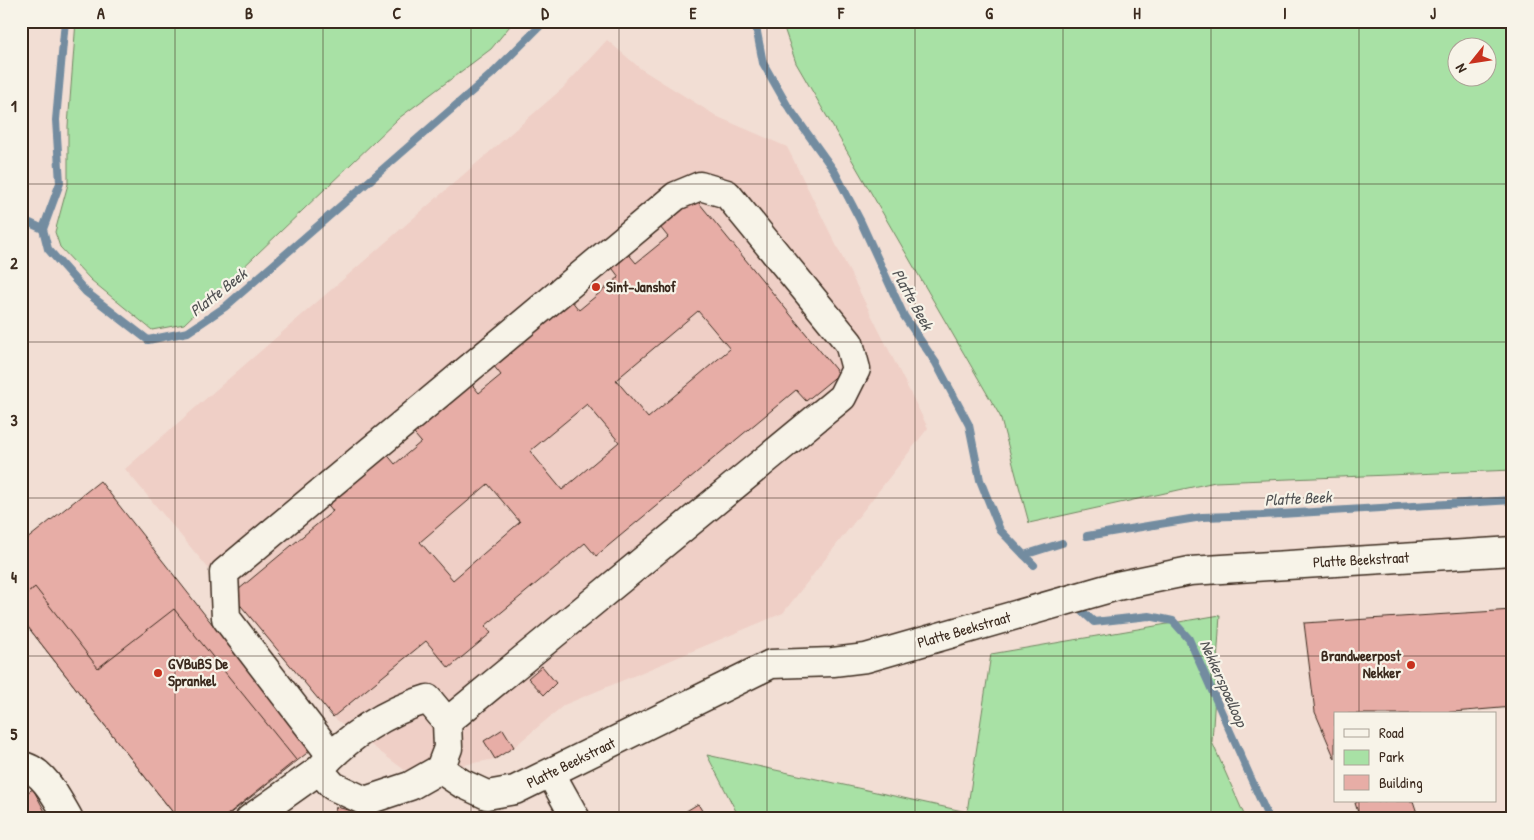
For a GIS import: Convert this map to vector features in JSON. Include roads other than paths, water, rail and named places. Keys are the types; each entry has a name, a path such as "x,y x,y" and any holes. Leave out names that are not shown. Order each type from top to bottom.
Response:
{"street":[{"path":"250,819 325,763 346,741 409,705 428,699 446,722 448,748 443,772 410,786 364,801 333,786 325,763 226,618 224,573 676,196 700,186 726,194 849,343 856,369 842,397 446,722"},
{"name":"Platte Beekstraat","path":"443,772 460,783 487,795 516,790 772,664 833,662 866,658 1118,586 1190,570 1513,551"},
{"path":"21,766 28,767 48,784 69,819"},
{"path":"551,774 576,819"}],"waterway":[{"name":"Platte Beek","path":"65,21 56,120 60,183 43,229 48,249 86,292 148,340 188,332 225,307 494,72 545,21"},
{"name":"Platte Beek","path":"757,21 756,27 763,63 787,105 835,172 860,220 904,316 936,363 969,425 980,480 1000,530 1024,555 1062,543"},
{"path":"21,219 43,229"},
{"name":"Platte Beek","path":"1087,536 1202,517 1513,500"},
{"name":"Nekkerspoelloop","path":"1024,555 1034,565"},
{"name":"Nekkerspoelloop","path":"1083,612 1094,622 1149,616 1173,621 1189,639 1269,819"}],"place":[{"name":"Sint-Janshof","path":"596,287"},
{"name":"Brandweerpost Nekker","path":"1411,665"},
{"name":"GVBuBS De Sprankel","path":"158,673"}]}
